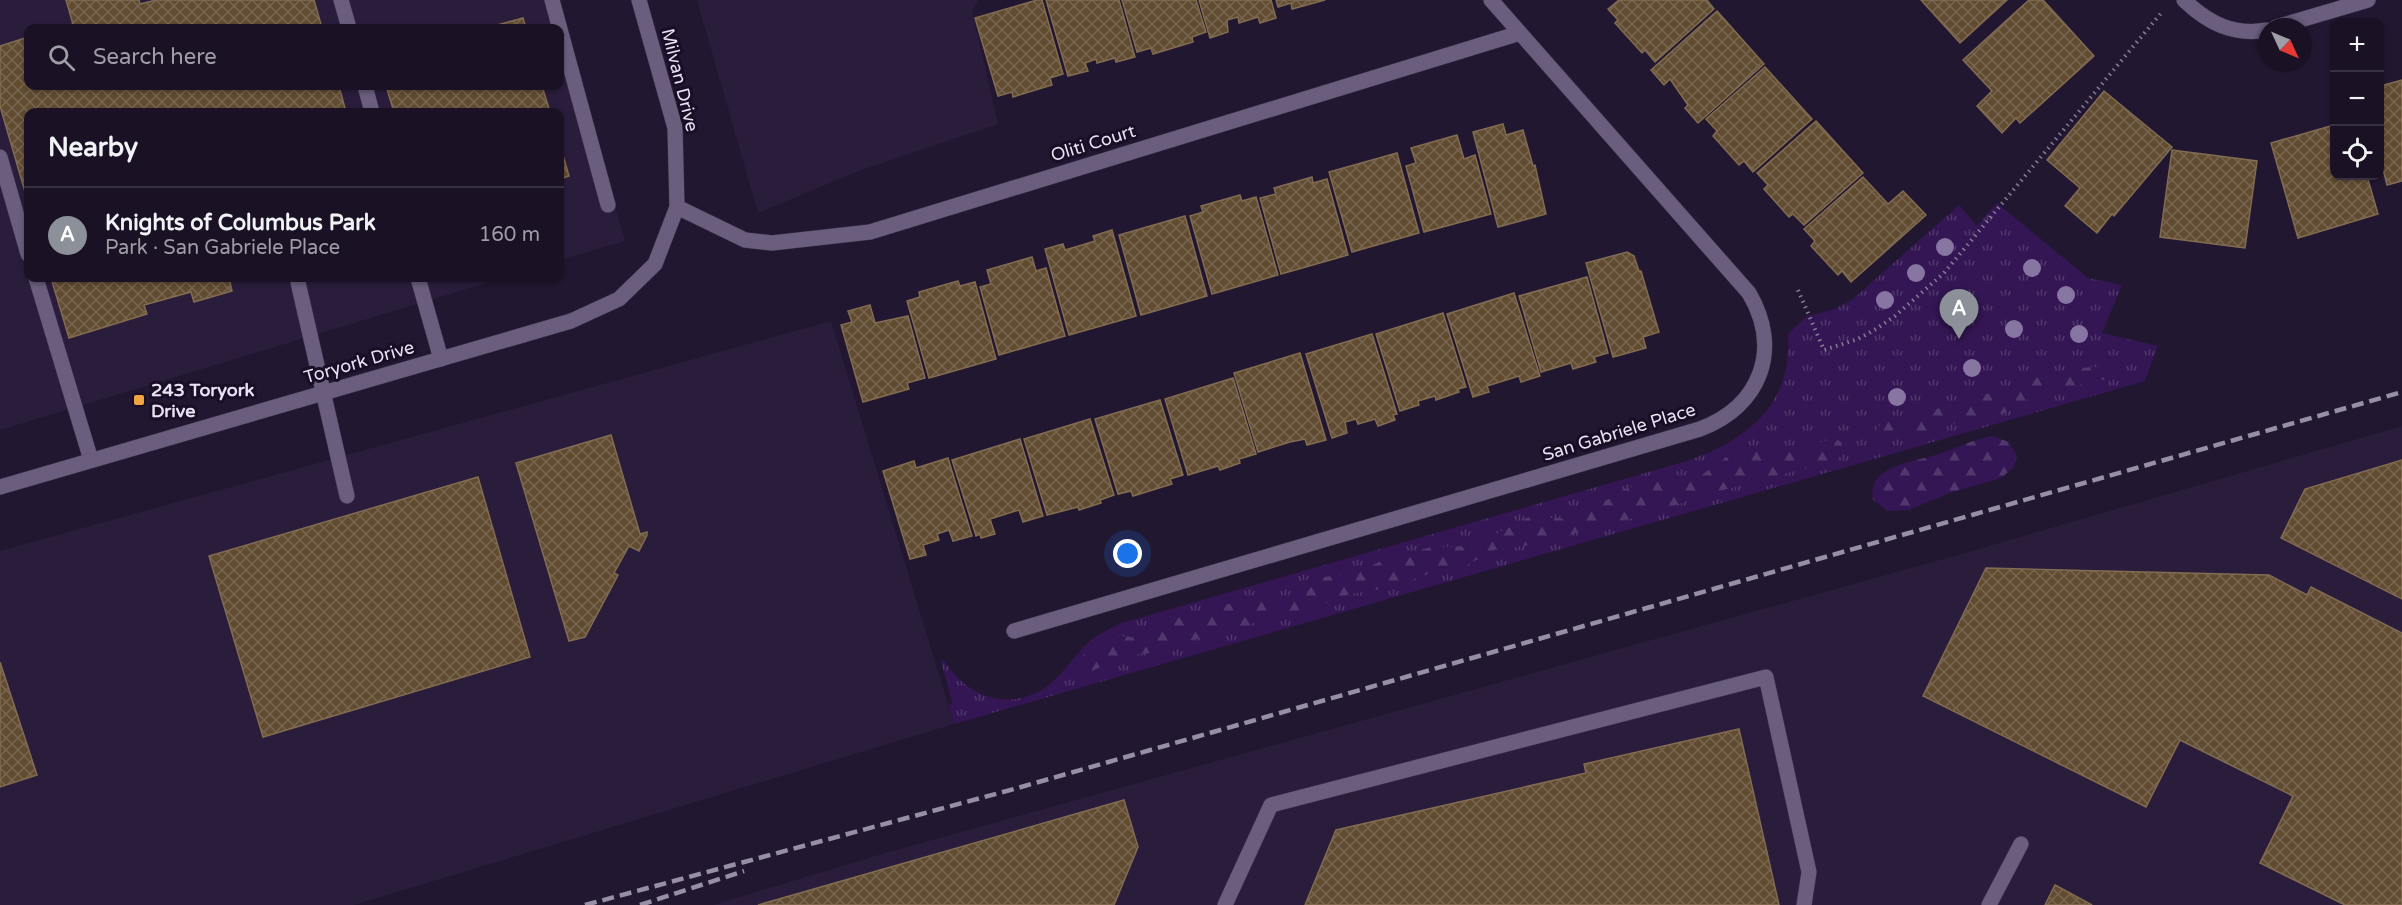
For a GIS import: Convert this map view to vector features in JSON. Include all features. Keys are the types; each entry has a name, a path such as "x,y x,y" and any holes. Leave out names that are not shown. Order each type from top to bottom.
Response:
{"street":[{"path":"341,0 348,24"},
{"path":"552,0 559,24"},
{"name":"Milvan Drive","path":"639,0 675,128 677,207"},
{"name":"San Gabriele Place","path":"1014,631 1700,429 1720,419 1744,399 1760,374 1766,342 1760,315 1749,293 1491,0"},
{"path":"2184,0 2200,15 2228,29 2245,32 2258,31"},
{"path":"2307,18 2368,0"},
{"name":"Oliti Court","path":"677,207 745,240 772,243 870,232 1520,33"},
{"path":"564,44 608,205"},
{"path":"366,90 371,108"},
{"path":"0,157 24,240"},
{"name":"Toryork Drive","path":"0,487 571,321 619,299 655,264 677,207"},
{"path":"37,282 91,460"},
{"path":"298,282 347,496"},
{"path":"419,282 441,359"},
{"path":"1225,905 1271,805 1766,677 1809,872 1804,905"},
{"path":"1989,905 2021,844"}],"path":[{"path":"1798,290 1824,350 1858,339 1895,316 1968,247 2164,9"}],"shaded area":[{"path":"0,0 555,0 562,24 24,24 24,90 564,90 564,31 625,241 564,259 564,108 24,108 24,282 490,282 0,430"},
{"path":"697,0 978,0 972,11 998,124 864,169 758,213"},
{"path":"831,321 954,724 354,905 0,905 0,551"},
{"path":"2402,426 2402,905 713,905 882,854 1972,551"}],"green space":[{"path":"1997,203 2088,278 2122,285 2102,333 2158,346 2145,381 954,724 948,703 953,705 941,661 944,660 963,683 989,697 1017,699 1032,695 1058,677 1090,641 1122,623 1687,461 1730,442 1762,416 1774,400 1783,381 1788,334 1807,316 1835,309 1853,299 1959,205 1977,226"},
{"path":"2106,366 2111,371 2108,379 2087,382 2068,390 2041,389 2019,406 2004,413 1976,417 1910,436 1899,434 1883,438 1876,430 1886,418 1909,417 1987,394 2007,393 2028,380 2069,369"},
{"path":"1992,436 2009,442 2017,456 2014,467 2001,478 1949,493 1909,510 1887,511 1873,500 1873,488 1878,479 1895,466"},
{"path":"1834,438 1841,442 1844,450 1840,457 1829,462 1701,496 1648,515 1587,528 1556,541 1495,550 1465,566 1425,575 1392,587 1350,594 1306,611 1279,613 1231,632 1176,643 1151,653 1125,655 1086,674 1079,674 1073,667 1077,659 1114,636 1148,638 1179,617 1201,613 1247,598 1275,600 1285,598 1308,579 1357,573 1379,562 1431,547 1473,546 1529,517 1578,519 1622,490 1641,484 1699,477 1732,453 1744,449 1791,452"}],"building":[{"path":"66,0 139,0 140,4 156,0 314,0 321,24 73,24"},
{"path":"1042,0 1063,74 1050,78 1052,85 1013,97 1012,92 998,96 975,18"},
{"path":"1046,0 1119,0 1135,57 1116,62 1115,58 1097,63 1096,59 1085,63 1088,71 1068,76"},
{"path":"1122,0 1196,0 1206,32 1192,37 1193,42 1153,54 1151,48 1137,52"},
{"path":"1199,0 1271,0 1276,18 1260,23 1258,17 1239,23 1238,17 1227,20 1228,32 1210,38"},
{"path":"1276,0 1325,0 1292,9 1291,3 1278,7"},
{"path":"1619,0 1707,0 1714,9 1655,62 1645,50 1642,53 1615,23 1618,20 1608,9"},
{"path":"1921,0 2007,0 1960,43"},
{"path":"2029,0 2043,0 2094,56 2020,123 2016,118 2002,133 1977,106 1992,91 1963,60"},
{"path":"1717,11 1764,64 1698,123 1685,108 1688,105 1670,79 1664,85 1651,70"},
{"path":"523,18 525,24 501,24"},
{"path":"24,38 24,90 340,90 345,108 24,108 24,188 0,106 0,46"},
{"path":"1765,67 1812,119 1753,172 1744,161 1739,165 1713,136 1717,131 1706,119"},
{"path":"2402,80 2402,181 2387,185 2384,173 2384,85"},
{"path":"387,90 543,90 549,108 393,108"},
{"path":"2104,91 2172,147 2097,233 2065,206 2080,188 2047,160"},
{"path":"1816,121 1863,173 1804,225 1793,214 1789,217 1764,189 1768,185 1757,173"},
{"path":"1503,124 1506,135 1523,130 1533,166 1535,165 1546,214 1498,227 1473,132"},
{"path":"2330,126 2330,180 2368,180 2378,214 2298,238 2271,143"},
{"path":"1457,135 1464,159 1475,155 1491,214 1424,232 1406,166 1416,163 1411,148"},
{"path":"2172,150 2257,161 2245,248 2160,237"},
{"path":"1397,153 1419,233 1352,252 1329,172"},
{"path":"564,159 569,176 564,178"},
{"path":"1312,177 1313,183 1327,179 1348,255 1281,274 1260,198 1276,194 1274,188"},
{"path":"1863,177 1888,204 1903,191 1926,215 1851,282 1842,271 1838,275 1811,246 1815,241 1804,229"},
{"path":"1240,195 1242,201 1256,197 1278,275 1212,294 1190,216 1203,212 1201,206"},
{"path":"1185,216 1207,296 1141,315 1119,235"},
{"path":"1112,230 1136,316 1069,335 1045,249 1063,244 1065,250 1095,241 1093,236"},
{"path":"1627,252 1634,256 1639,271 1641,271 1659,332 1643,337 1646,348 1613,357 1586,263"},
{"path":"1032,257 1036,271 1046,268 1065,336 999,355 980,287 991,284 987,270"},
{"path":"1587,277 1608,353 1594,357 1596,362 1573,369 1571,363 1541,372 1519,296"},
{"path":"958,281 960,286 975,282 996,359 929,378 907,301 920,297 919,292"},
{"path":"52,282 230,282 232,291 194,302 191,292 144,305 147,314 69,338"},
{"path":"1514,293 1540,376 1521,382 1519,376 1487,386 1489,392 1473,397 1447,314"},
{"path":"870,305 875,323 908,316 925,378 907,383 909,389 863,402 841,325 852,322 848,311"},
{"path":"1443,313 1466,387 1458,389 1459,392 1436,400 1435,396 1418,401 1419,405 1400,411 1376,334"},
{"path":"1372,334 1397,414 1393,415 1395,420 1378,426 1375,419 1358,424 1356,419 1345,422 1347,433 1332,438 1306,354"},
{"path":"1300,353 1326,440 1307,445 1305,439 1258,452 1234,373"},
{"path":"1233,378 1256,454 1239,459 1240,463 1220,470 1218,466 1188,475 1165,399"},
{"path":"1160,400 1183,475 1170,479 1172,484 1133,496 1131,491 1118,494 1095,419"},
{"path":"1090,419 1114,495 1100,500 1101,503 1079,510 1078,507 1047,515 1024,439"},
{"path":"611,435 640,534 647,532 647,535 639,551 629,546 614,573 618,575 585,637 569,641 516,463"},
{"path":"1020,439 1043,516 1023,522 1019,510 990,519 995,534 981,538 980,534 976,536 952,460"},
{"path":"948,458 972,536 953,541 949,530 937,534 939,540 923,545 926,555 910,559 883,471 914,461 916,468"},
{"path":"2402,460 2402,599 2281,538 2305,489"},
{"path":"478,477 530,657 263,737 209,556"},
{"path":"1986,568 2269,575 2307,595 2311,587 2402,633 2402,905 2345,905 2260,863 2293,796 2180,740 2146,807 1923,696"},
{"path":"0,662 37,775 0,787"},
{"path":"1739,729 1779,905 1305,905 1336,830 1586,773 1584,764"},
{"path":"1124,800 1138,847 1114,905 758,905"},
{"path":"2055,885 2092,905 2045,905"}],"railway":[{"path":"585,905 1014,789 2402,392"},
{"path":"640,905 744,871"}],"place":[{"name":"Knights of Columbus Park","path":"1959,339"},
{"name":"243 Toryork Drive","path":"139,400"}]}
